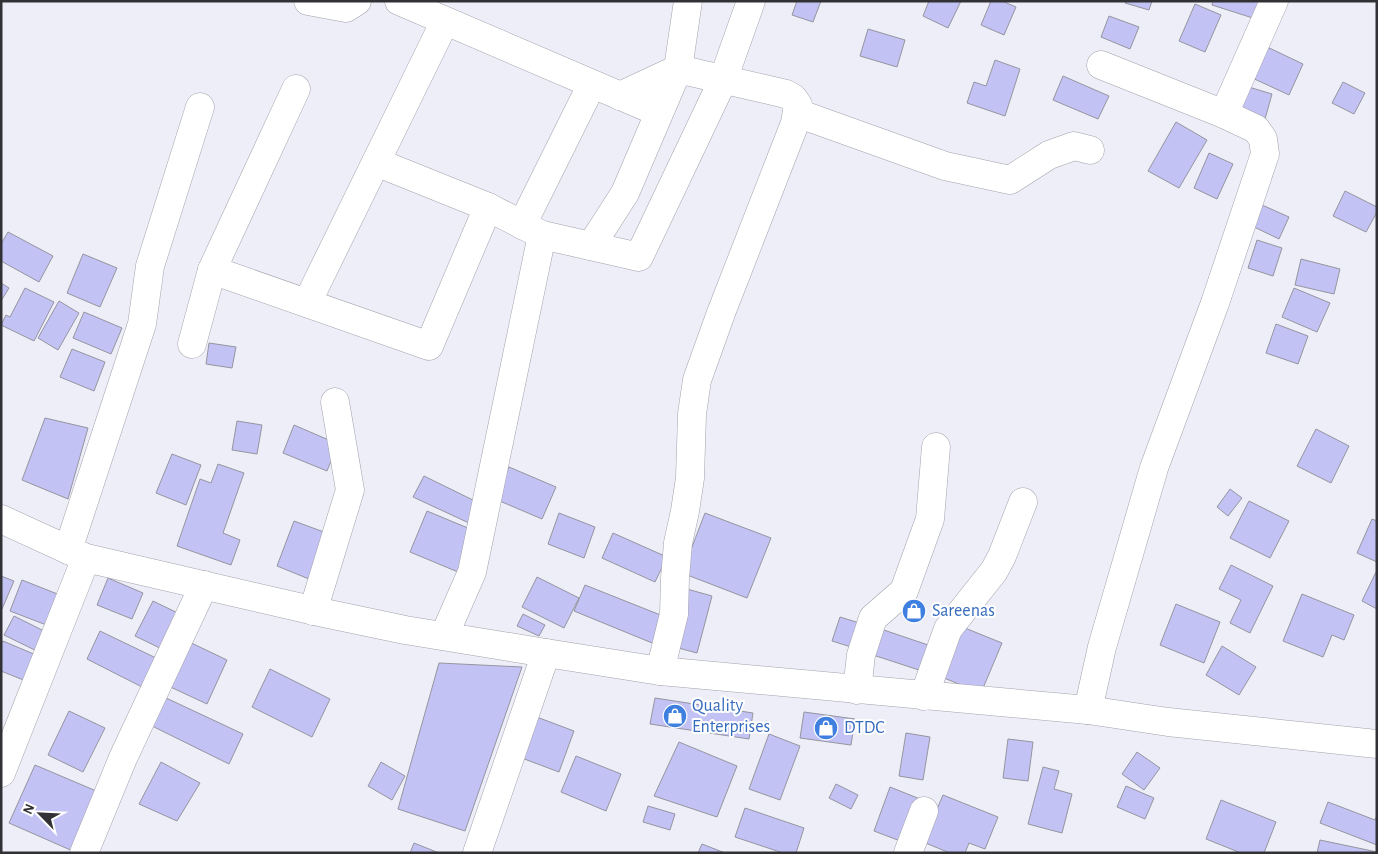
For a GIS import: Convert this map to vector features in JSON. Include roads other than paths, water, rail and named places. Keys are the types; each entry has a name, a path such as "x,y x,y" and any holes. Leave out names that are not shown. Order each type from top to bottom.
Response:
{"street":[{"path":"308,1 346,8 357,1"},
{"path":"399,1 658,112"},
{"path":"591,246 625,193 678,69 688,1"},
{"path":"376,162 488,207 532,230 639,257 723,80 751,1"},
{"path":"1224,114 1274,1"},
{"path":"307,303 445,21"},
{"path":"1088,710 1102,647 1154,468 1215,303 1265,154 1263,139 1256,129 1224,114 1101,65"},
{"path":"620,96 678,69 786,94 793,98 798,105 797,113 724,305 698,380 692,414 690,478 678,543 674,578 674,614 660,671"},
{"path":"444,636 472,572 532,230 592,84"},
{"path":"192,344 212,270 296,89"},
{"path":"1,773 77,554 142,324 150,266 200,107"},
{"path":"797,113 945,166 1010,180 1049,155 1074,146 1090,150"},
{"path":"212,270 429,346 488,207"},
{"path":"313,611 350,490 335,402"},
{"path":"857,690 861,655 873,618 904,591 930,519 936,447"},
{"path":"924,696 948,629 994,571 1002,556 1023,502"},
{"path":"1,519 77,554 313,611 546,653 660,671 1088,710 1168,722 1377,744"},
{"path":"84,853 123,758 204,585"},
{"path":"478,853 546,653"},
{"path":"908,853 924,811"}],"place":[{"name":"Sareenas","path":"914,611"},
{"name":"Quality Enterprises","path":"675,716"},
{"name":"DTDC","path":"826,728"}]}
